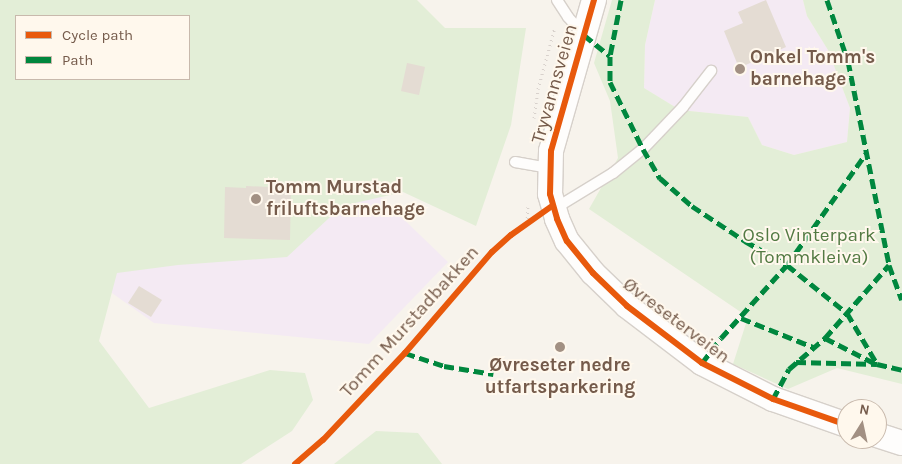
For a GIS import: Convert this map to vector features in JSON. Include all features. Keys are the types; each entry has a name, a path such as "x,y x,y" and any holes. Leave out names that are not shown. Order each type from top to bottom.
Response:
{"street":[{"name":"Tryvannsveien","path":"553,208 549,168 555,133 594,0"},
{"name":"Øvreseterveien","path":"553,208 567,241 593,273 626,306 657,330 702,363 749,389 837,421"},
{"path":"887,438 902,443"}],"lane":[{"path":"558,0 568,18 584,35"},
{"path":"553,208 613,173 643,149 683,107 711,71"},
{"path":"516,162 549,168"}],"path":[{"path":"519,229 553,208"}],"shaded area":[{"name":"Onkel Tomm's barnehage","path":"655,0 803,0 807,16 828,50 850,108 847,142 794,155 762,145 748,117 680,110 644,88 645,45"},
{"path":"307,126 448,262 369,344 154,323 98,283"}],"green space":[{"path":"0,0 417,0 445,28 526,28 511,125 476,226 403,192 342,206 287,257 178,265 117,273 99,341 149,408 270,370 305,373 313,400 292,431 241,464 0,464"},
{"name":"Oslo Vinterpark (Tommkleiva)","path":"612,0 655,0 645,45 644,88 680,110 748,117 762,145 794,155 847,142 850,108 828,50 807,16 803,0 902,0 902,384 837,368 788,389 733,364 748,317 589,209 618,158 610,101 594,63"},
{"path":"376,431 418,433 442,464 334,464"}],"building":[{"path":"766,0 786,47 739,68 724,31 743,23 738,12"},
{"path":"407,63 425,67 419,95 401,91"},
{"path":"246,186 291,188 290,240 224,238 225,187 246,188"},
{"path":"139,286 162,300 151,317 128,303"}],"marked path":[{"path":"621,0 610,56 610,82 643,149 660,178 692,206 745,241 787,265 847,313 877,364 902,370"},
{"path":"827,0 848,61 889,265 902,300"},
{"path":"584,35 610,56"},
{"path":"702,363 721,338 787,265 867,152"},
{"path":"773,399 789,369 825,338 889,265"},
{"path":"741,318 813,347"},
{"path":"825,338 874,363"},
{"path":"405,353 444,366 493,374"},
{"path":"796,362 877,364"}],"cycle path":[{"path":"594,0 551,151 550,194 557,219 567,241 593,273 627,306 702,363 773,399 837,421"},
{"name":"Tomm Murstadbakken","path":"295,464 323,440 405,353 492,252 511,235 552,206"}],"place":[{"name":"Onkel Tomm's barnehage","path":"740,69"},
{"name":"Tomm Murstad friluftsbarnehage","path":"256,199"},
{"name":"Øvreseter nedre utfartsparkering","path":"560,347"}]}
